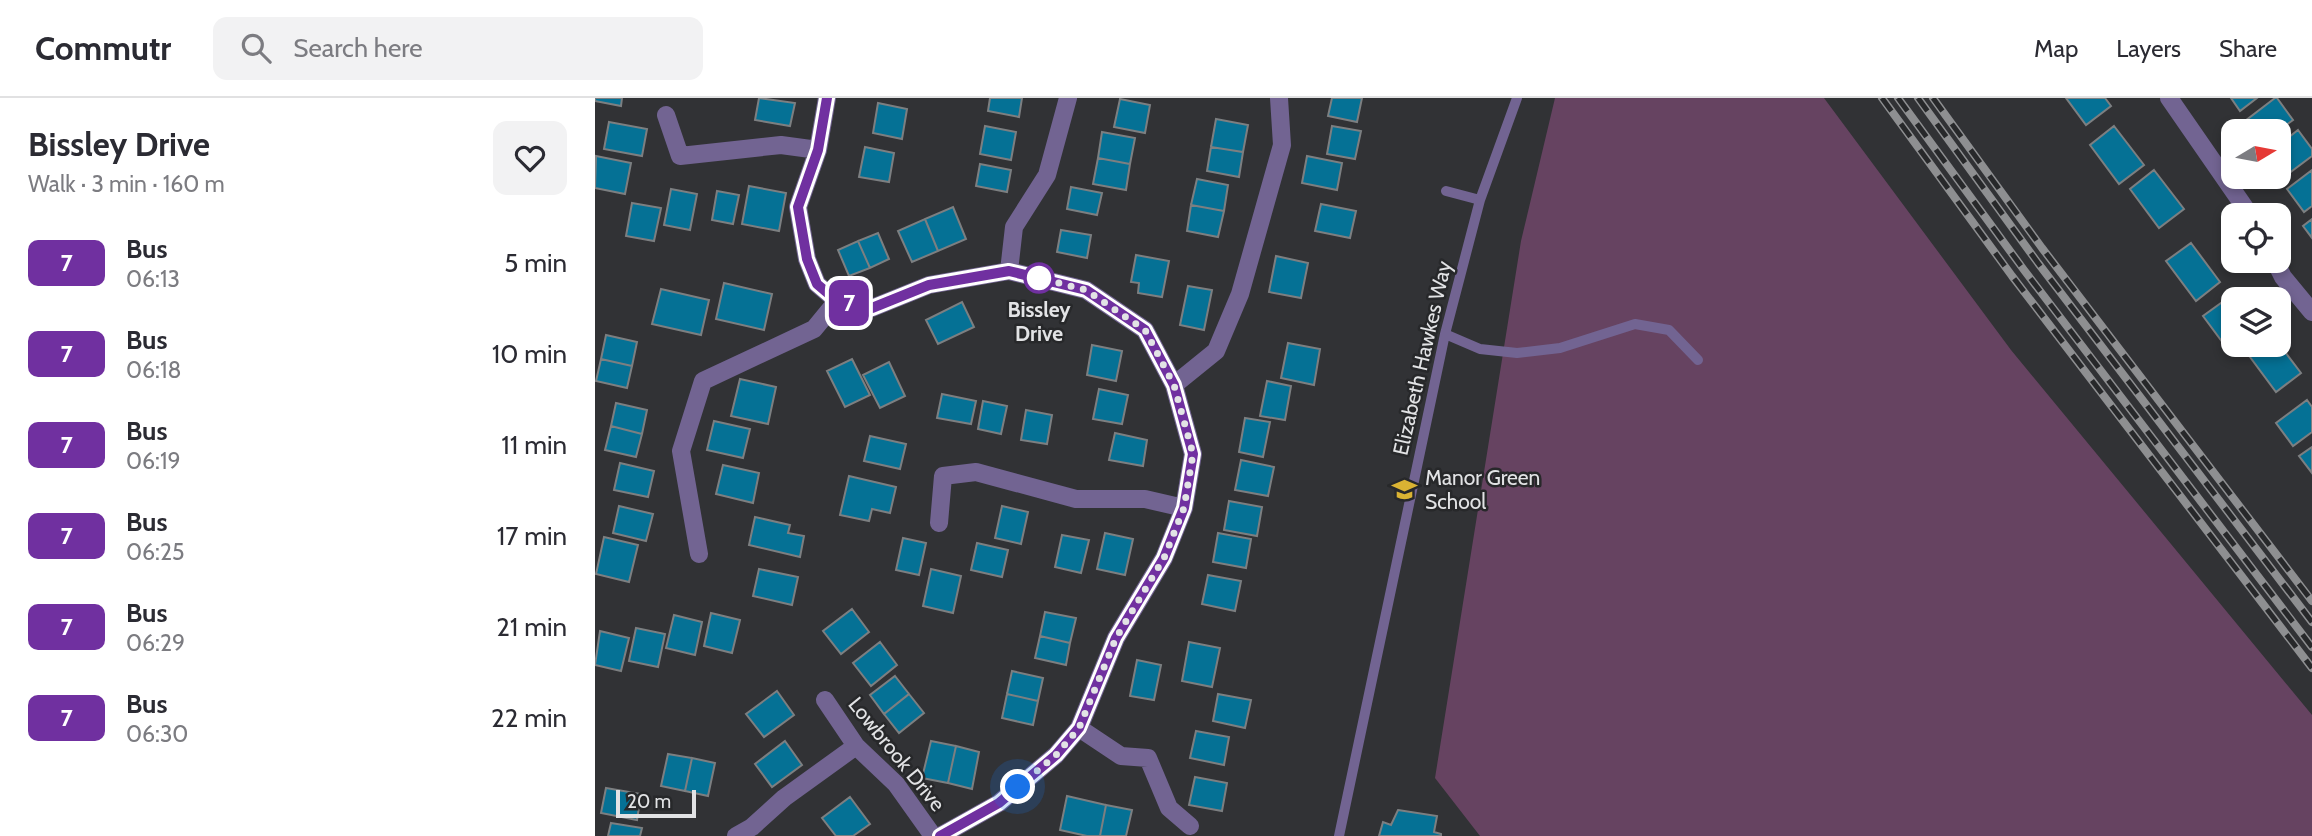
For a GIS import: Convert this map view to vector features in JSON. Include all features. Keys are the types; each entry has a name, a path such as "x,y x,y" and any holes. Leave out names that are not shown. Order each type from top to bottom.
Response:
{"street":[{"path":"827,98 818,150 798,207 807,259 817,284 837,301 872,308 929,285 1009,271 1086,290 1145,330 1174,385 1193,454 1184,508 1164,558 1116,638 1079,728 1056,755 999,803 940,836"},
{"path":"1009,271 1014,227 1047,175 1068,98"},
{"path":"1174,385 1216,351 1240,294 1282,145 1279,98"},
{"path":"2169,98 2242,203"},
{"path":"666,115 680,156 781,145 818,150"},
{"path":"2281,273 2309,301"},
{"path":"699,554 681,451 703,381 814,329 837,301"},
{"path":"939,523 943,476 976,472 1076,499 1145,499 1184,508"},
{"name":"Lowbrook Drive","path":"825,700 856,746 896,784 933,836"},
{"path":"1079,728 1121,756 1148,758 1168,808 1190,826"},
{"path":"736,836 752,827 784,798 856,746"}],"lane":[{"name":"Elizabeth Hawkes Way","path":"1339,836 1445,334 1480,200 1517,98"},
{"path":"1446,191 1480,200"},
{"path":"1445,334 1480,348 1517,353 1560,348 1635,324 1669,330 1698,359"}],"shaded area":[{"path":"1555,98 1824,98 2011,350 2312,715 2312,836 1480,836 1435,778 1521,241"}],"building":[{"path":"595,98 622,98 621,106 595,101"},
{"path":"759,98 795,103 790,126 755,120"},
{"path":"990,98 1022,98 1019,117 988,111"},
{"path":"1332,98 1362,98 1357,122 1328,116"},
{"path":"2066,98 2105,98 2111,106 2086,125"},
{"path":"2231,98 2257,98 2240,111"},
{"path":"2277,98 2293,120 2291,121 2291,119 2248,119"},
{"path":"1120,99 1150,105 1145,133 1114,127"},
{"path":"878,103 907,109 902,139 873,133"},
{"path":"1216,119 1248,125 1243,152 1211,147"},
{"path":"609,122 647,129 642,156 604,149"},
{"path":"985,126 1016,132 1011,160 980,154"},
{"path":"1332,126 1361,131 1355,159 1327,154"},
{"path":"2114,126 2144,165 2119,184 2090,145"},
{"path":"2298,130 2312,149 2312,156 2291,172 2291,136"},
{"path":"1102,132 1135,138 1130,164 1098,158"},
{"path":"865,147 894,153 889,182 859,177"},
{"path":"1211,147 1243,152 1239,177 1207,171"},
{"path":"596,156 631,163 625,194 595,188"},
{"path":"1307,156 1342,163 1337,190 1302,183"},
{"path":"1098,158 1130,164 1126,190 1093,184"},
{"path":"980,164 1011,170 1007,192 976,186"},
{"path":"2154,170 2184,209 2159,228 2130,189"},
{"path":"2312,170 2312,206 2304,212 2287,189 2291,189 2291,186"},
{"path":"1197,179 1228,185 1224,211 1191,205"},
{"path":"749,186 786,193 779,231 742,224"},
{"path":"1071,187 1102,193 1097,215 1067,209"},
{"path":"671,189 697,194 690,230 664,225"},
{"path":"717,191 739,195 733,224 712,220"},
{"path":"632,203 661,208 654,241 626,236"},
{"path":"1321,204 1356,211 1350,238 1315,231"},
{"path":"1191,205 1224,211 1218,237 1187,231"},
{"path":"953,207 966,239 938,251 925,219"},
{"path":"925,219 938,251 912,262 898,231"},
{"path":"2312,219 2312,238 2303,226"},
{"path":"1061,230 1091,235 1087,258 1057,252"},
{"path":"878,233 889,259 870,268 858,241"},
{"path":"858,241 870,268 849,276 838,250"},
{"path":"2191,243 2220,282 2196,301 2166,261"},
{"path":"1136,255 1169,261 1162,297 1138,293 1139,283 1131,282"},
{"path":"1276,256 1308,263 1301,298 1269,292"},
{"path":"724,283 772,294 764,330 716,319"},
{"path":"1188,286 1212,290 1204,330 1180,325"},
{"path":"661,289 709,300 701,335 652,324"},
{"path":"962,302 974,327 938,344 926,320"},
{"path":"2221,303 2221,340 2203,316"},
{"path":"606,335 637,342 632,366 601,359"},
{"path":"1288,343 1320,349 1314,385 1281,378"},
{"path":"1092,345 1122,351 1116,381 1087,375"},
{"path":"2250,357 2289,357 2301,373 2276,392"},
{"path":"601,359 632,366 627,388 596,381"},
{"path":"852,359 870,395 845,407 827,371"},
{"path":"889,362 905,396 880,408 863,375"},
{"path":"740,379 776,387 768,424 731,416"},
{"path":"1267,381 1291,386 1285,420 1260,416"},
{"path":"1099,389 1128,395 1122,424 1093,419"},
{"path":"942,394 976,401 971,424 937,418"},
{"path":"2307,400 2312,407 2312,432 2293,446 2276,423"},
{"path":"983,401 1007,406 1001,434 978,429"},
{"path":"616,403 647,410 642,434 611,426"},
{"path":"1026,410 1052,415 1047,444 1021,440"},
{"path":"1245,418 1270,422 1263,457 1239,452"},
{"path":"714,421 750,429 743,458 707,450"},
{"path":"611,426 642,434 636,457 605,450"},
{"path":"1115,433 1147,440 1143,466 1109,460"},
{"path":"870,436 906,444 900,469 864,461"},
{"path":"2312,447 2312,473 2299,456"},
{"path":"1241,460 1274,467 1268,496 1235,490"},
{"path":"620,463 654,471 648,497 614,490"},
{"path":"723,465 759,473 753,503 716,494"},
{"path":"849,476 896,487 890,513 872,509 869,521 840,515"},
{"path":"1229,501 1262,507 1257,536 1224,530"},
{"path":"619,506 653,514 646,541 613,533"},
{"path":"1002,506 1028,512 1021,544 995,538"},
{"path":"755,517 790,525 788,533 804,536 800,557 749,545"},
{"path":"1105,533 1133,539 1125,575 1097,569"},
{"path":"1218,533 1251,539 1246,568 1213,562"},
{"path":"1062,535 1089,540 1081,573 1055,567"},
{"path":"604,537 638,545 629,582 596,574"},
{"path":"903,538 926,543 919,575 896,570"},
{"path":"977,543 1008,550 1002,577 971,570"},
{"path":"759,569 798,577 792,605 753,596"},
{"path":"931,569 961,576 953,613 923,606"},
{"path":"1208,575 1241,581 1235,611 1202,604"},
{"path":"852,609 869,632 841,654 823,631"},
{"path":"1045,612 1076,618 1070,643 1040,636"},
{"path":"711,613 740,620 732,653 704,646"},
{"path":"674,615 702,622 695,655 666,648"},
{"path":"636,628 665,634 658,667 629,661"},
{"path":"600,631 629,638 621,671 595,665"},
{"path":"1040,636 1070,643 1066,665 1035,658"},
{"path":"880,642 897,665 871,686 853,663"},
{"path":"1189,642 1220,648 1212,687 1182,681"},
{"path":"1137,660 1161,665 1154,700 1130,696"},
{"path":"1012,671 1043,678 1038,701 1007,694"},
{"path":"895,676 909,694 884,714 870,695"},
{"path":"777,691 794,715 764,737 746,714"},
{"path":"909,694 924,713 899,733 884,714"},
{"path":"1007,694 1038,701 1033,725 1002,718"},
{"path":"1218,694 1251,700 1245,728 1213,721"},
{"path":"1196,731 1229,737 1224,765 1190,758"},
{"path":"785,741 802,765 772,787 755,764"},
{"path":"931,741 956,746 948,783 922,778"},
{"path":"956,746 979,752 972,789 948,783"},
{"path":"668,754 692,758 685,791 661,786"},
{"path":"692,758 715,763 708,796 685,791"},
{"path":"1195,777 1227,783 1222,811 1189,805"},
{"path":"606,788 641,794 637,820 601,813"},
{"path":"1067,796 1106,805 1100,836 1060,830"},
{"path":"850,797 870,824 853,836 836,836 822,818"},
{"path":"1106,805 1132,810 1126,836 1100,836"},
{"path":"1398,810 1437,816 1434,832 1441,836 1379,836 1383,822 1391,825"},
{"path":"611,823 642,828 640,836 608,836"}],"railway":[{"path":"1882,98 2012,276 2312,668"},
{"path":"1898,98 2024,270 2312,647"},
{"path":"1918,98 2038,263 2312,622"},
{"path":"1933,98 2042,248 2312,601"}],"bus line":[{"name":"7","path":"827,98 818,150 798,207 807,259 817,284 837,301 872,308 929,285 1009,271 1086,290 1145,330 1174,385 1193,454 1184,508 1164,558 1116,638 1079,728 1056,755 999,803 940,836"}],"place":[{"name":"Bissley Drive","path":"1039,278"},
{"name":"Manor Green School","path":"1405,489"}],"route":[{"path":"1018,787 1056,755 1079,728 1116,638 1164,558 1184,508 1193,454 1174,385 1145,330 1086,290 1035,277 1039,278"}]}
